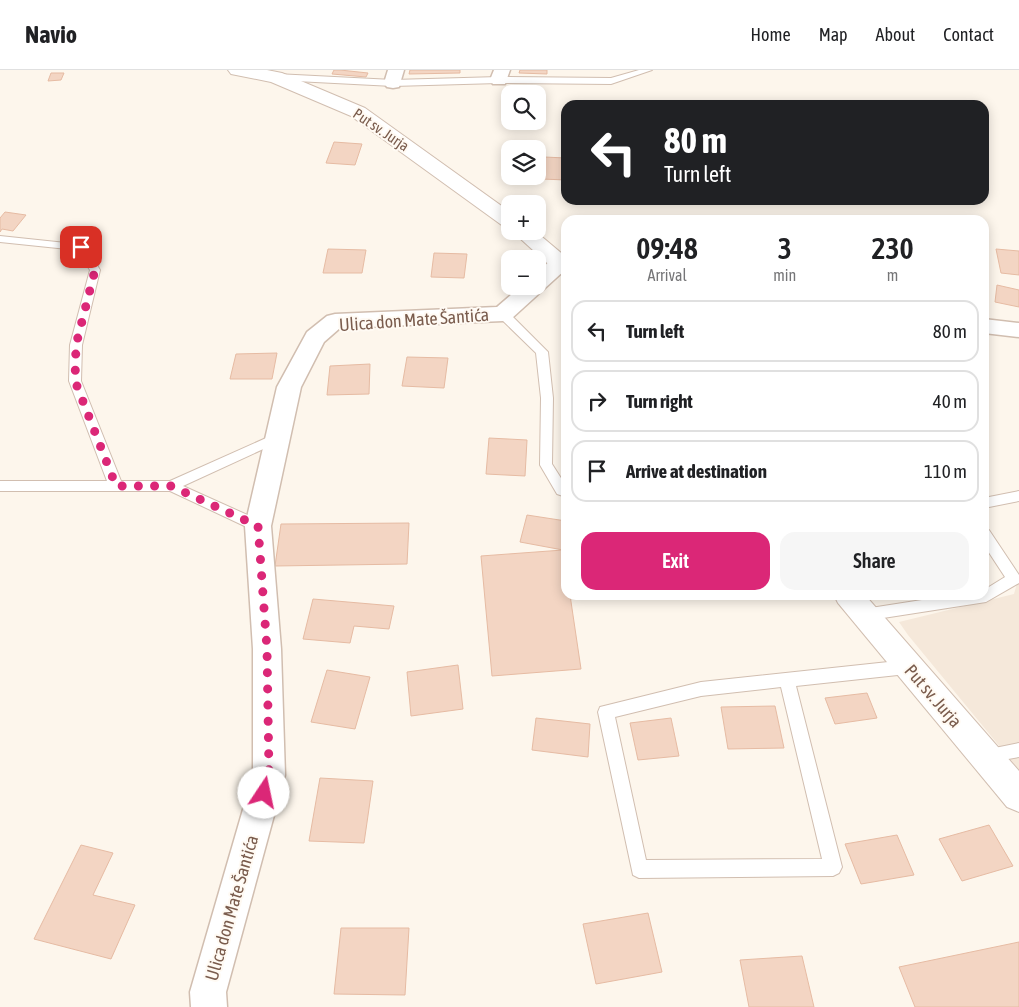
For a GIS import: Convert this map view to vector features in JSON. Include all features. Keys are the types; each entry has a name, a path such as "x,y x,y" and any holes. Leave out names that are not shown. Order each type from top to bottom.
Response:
{"street":[{"name":"Put sv. Jurja","path":"240,70 276,77 358,112 501,215"},
{"path":"533,240 561,262"},
{"path":"546,277 561,266"},
{"name":"Ulica don Mate Šantića","path":"208,1007 208,992 269,774 267,649 258,526 289,387 315,337 335,321 503,314 524,295"},
{"path":"989,327 1019,330"},
{"name":"Put sv. Jurja","path":"856,605 1019,796"}],"lane":[{"path":"276,77 500,75 611,81 648,70"},
{"path":"0,239 81,247 95,270 76,345 75,381 116,486"},
{"path":"503,314 542,352 547,398 546,465 561,488"},
{"path":"0,486 171,486 279,437"},
{"path":"171,486 258,526"},
{"path":"989,502 1019,496"},
{"path":"989,542 1014,580 989,594"},
{"path":"856,605 928,600"},
{"path":"787,680 833,867 640,869 606,712 701,689 907,667"},
{"path":"986,756 1019,750"}],"shaded area":[{"path":"1019,576 1019,770 899,622 1014,594"}],"building":[{"path":"334,70 368,73 366,77 332,74"},
{"path":"410,70 460,70 460,73 409,74"},
{"path":"520,70 547,70 547,74 519,73"},
{"path":"51,73 64,73 61,80 48,81"},
{"path":"334,142 362,144 355,165 326,163"},
{"path":"546,157 561,158 561,180 546,179"},
{"path":"5,212 26,215 13,231 2,229 0,232 0,218"},
{"path":"328,249 366,250 362,273 323,273"},
{"path":"996,249 1019,251 1019,275 1001,273"},
{"path":"434,253 467,254 464,278 431,277"},
{"path":"997,285 1019,290 1019,307 995,302"},
{"path":"277,353 272,379 230,379 236,354"},
{"path":"407,357 448,358 444,388 402,386"},
{"path":"370,364 369,394 327,395 330,366"},
{"path":"489,438 527,440 525,476 486,474"},
{"path":"527,515 561,520 561,550 520,542"},
{"path":"409,523 407,564 275,566 281,524"},
{"path":"561,550 561,600 571,600 581,669 492,676 481,556"},
{"path":"313,599 394,606 389,629 354,626 350,643 303,639"},
{"path":"458,665 463,709 411,716 407,672"},
{"path":"327,670 370,677 355,729 311,722"},
{"path":"867,693 877,718 835,724 825,698"},
{"path":"775,706 784,748 728,749 721,707"},
{"path":"536,718 590,724 588,757 532,750"},
{"path":"671,718 679,756 638,760 630,723"},
{"path":"320,778 373,781 364,843 309,841"},
{"path":"989,825 1013,866 962,881 939,839"},
{"path":"897,835 914,875 861,884 845,844"},
{"path":"81,845 113,853 93,895 135,905 111,959 34,939"},
{"path":"648,913 662,972 596,984 583,924"},
{"path":"341,928 409,928 405,995 334,994"},
{"path":"1019,942 1019,1007 915,1007 899,967"},
{"path":"802,956 814,1007 749,1007 740,960"}],"route":[{"path":"81,247 95,270 76,345 75,381 116,486 171,486 258,526 267,649 269,774 264,793"}]}
